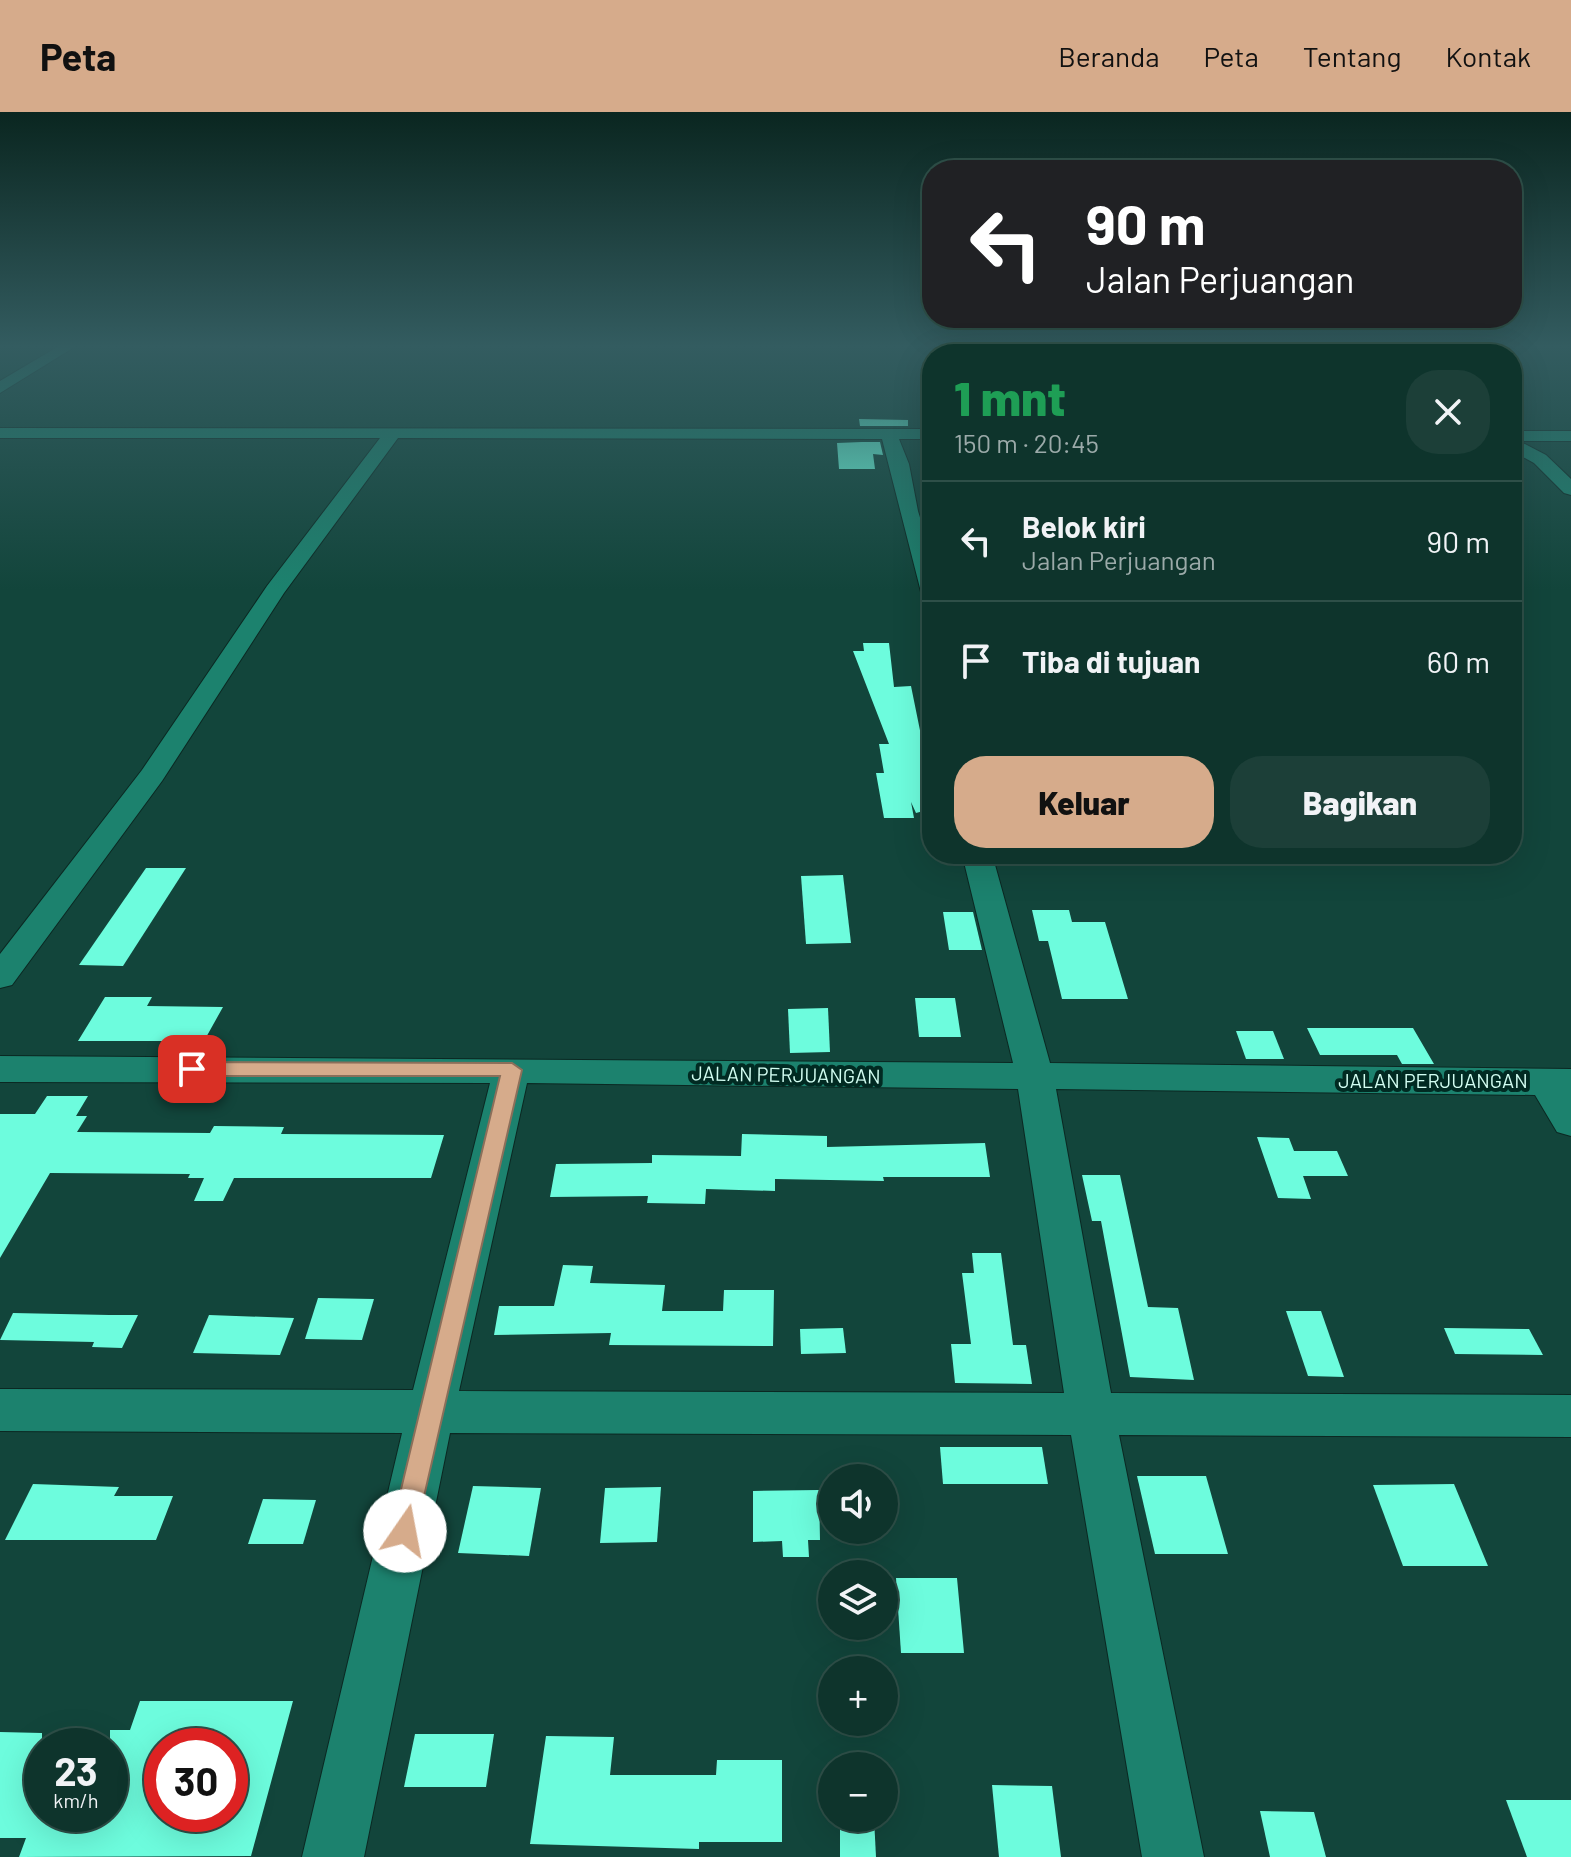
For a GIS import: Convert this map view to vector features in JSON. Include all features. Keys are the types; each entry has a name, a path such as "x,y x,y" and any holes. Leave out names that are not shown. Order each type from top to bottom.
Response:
{"street":[{"path":"0,433 922,434"},
{"path":"0,977 152,775 275,591 393,433"},
{"path":"889,434 900,464 908,511 922,558"},
{"path":"1522,436 1571,436"},
{"path":"1522,449 1540,459 1571,489"},
{"path":"980,864 1035,1077 1091,1412 1173,1857"},
{"name":"JALAN PERJUANGAN","path":"0,1069 512,1070 1558,1081"},
{"path":"333,1857 431,1412 512,1070"},
{"path":"1558,1081 1571,1122"},
{"path":"0,1410 1571,1416"}],"building":[{"path":"880,442 883,455 873,454 875,469 839,469 837,443"},
{"path":"863,643 889,643 894,687 911,686 922,740 922,811 916,813 911,802 914,818 884,818 876,773 884,773 879,744 889,744 853,651 864,651"},
{"path":"146,868 186,868 123,966 79,965"},
{"path":"843,875 851,943 806,944 801,876"},
{"path":"1032,910 1069,910 1072,922 1105,922 1128,999 1062,999 1048,941 1039,941"},
{"path":"943,912 973,912 982,950 949,950"},
{"path":"105,997 152,997 147,1006 223,1007 204,1041 78,1041"},
{"path":"915,998 955,998 961,1037 919,1037"},
{"path":"828,1008 830,1052 790,1053 788,1009"},
{"path":"1307,1028 1413,1028 1434,1064 1402,1064 1397,1055 1320,1055"},
{"path":"1236,1031 1273,1031 1284,1059 1246,1059"},
{"path":"47,1096 88,1096 76,1116 87,1116 77,1132 210,1133 214,1126 284,1127 281,1134 444,1135 431,1178 234,1178 223,1201 194,1201 204,1178 188,1178 190,1174 50,1173 0,1258 0,1114 35,1114"},
{"path":"742,1134 827,1136 827,1147 985,1143 990,1177 883,1177 884,1181 775,1179 775,1191 706,1189 705,1204 647,1203 648,1196 550,1197 556,1164 652,1163 652,1155 741,1156"},
{"path":"1257,1137 1289,1138 1294,1151 1337,1151 1348,1176 1303,1176 1311,1199 1278,1198"},
{"path":"1082,1175 1120,1175 1148,1307 1178,1308 1194,1380 1130,1377 1101,1221 1092,1221"},
{"path":"972,1253 1001,1253 1013,1345 1026,1345 1032,1384 955,1383 951,1344 971,1344 962,1273 974,1273"},
{"path":"563,1265 593,1266 590,1283 665,1285 662,1311 723,1311 724,1290 774,1290 773,1346 609,1345 611,1333 494,1335 499,1306 554,1306"},
{"path":"318,1298 374,1299 362,1340 305,1339"},
{"path":"1286,1311 1321,1311 1344,1377 1308,1376"},
{"path":"13,1313 138,1315 122,1348 92,1347 94,1342 0,1340"},
{"path":"209,1315 294,1318 280,1355 193,1353"},
{"path":"843,1328 846,1353 801,1354 800,1329"},
{"path":"1444,1328 1529,1329 1543,1355 1455,1354"},
{"path":"940,1447 1042,1447 1048,1484 943,1484"},
{"path":"1137,1476 1206,1476 1228,1554 1155,1554"},
{"path":"33,1484 119,1487 114,1496 173,1496 156,1540 5,1540"},
{"path":"1454,1484 1488,1566 1403,1566 1373,1485"},
{"path":"473,1486 541,1488 529,1556 458,1553"},
{"path":"661,1487 657,1542 600,1543 605,1488"},
{"path":"818,1490 818,1540 808,1540 809,1557 783,1557 782,1541 753,1542 753,1491"},
{"path":"263,1499 316,1500 303,1544 248,1544"},
{"path":"898,1578 957,1578 964,1653 901,1653"},
{"path":"140,1701 293,1701 251,1856 19,1857 26,1838 0,1838 0,1732 24,1733 24,1832 128,1832 128,1730"},
{"path":"415,1734 494,1734 486,1787 404,1787"},
{"path":"546,1736 614,1737 610,1775 716,1775 717,1760 782,1760 782,1842 699,1842 699,1849 530,1844"},
{"path":"992,1785 1052,1786 1061,1857 999,1857"},
{"path":"1506,1800 1571,1800 1571,1857 1527,1857"},
{"path":"1260,1811 1314,1812 1326,1857 1270,1857"},
{"path":"840,1832 875,1832 876,1857 840,1857"}],"route":[{"path":"192,1069 512,1070 405,1531"}]}
